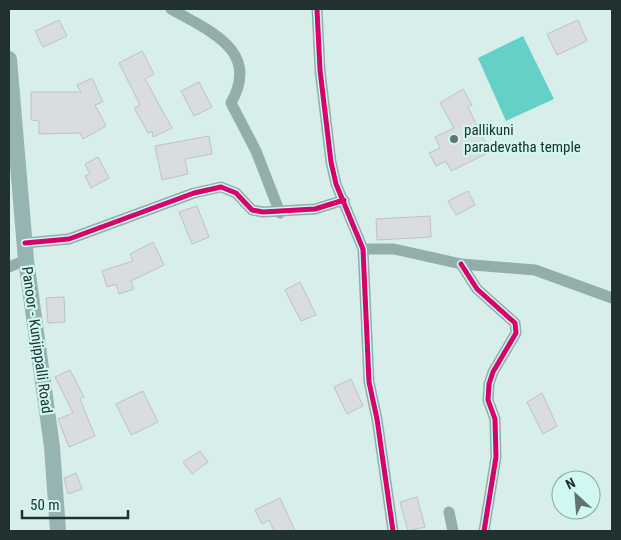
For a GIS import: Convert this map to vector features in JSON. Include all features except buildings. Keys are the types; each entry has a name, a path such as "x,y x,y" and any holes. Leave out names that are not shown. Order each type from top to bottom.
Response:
{"main road":[{"name":"Panoor - Kunjippalli Road","path":"9,59 15,152 26,260 52,447 58,531"}],"street":[{"path":"171,9 224,40 239,64 239,88 231,103 256,151 280,212"},
{"path":"317,9 320,70 331,162 336,184 363,249 369,382 377,419 393,531"},
{"path":"25,243 69,239 194,193 221,187 236,193 252,210 280,212 315,209 344,200"},
{"path":"363,249 394,249 461,264 535,270 612,298"},
{"path":"9,267 26,260"},
{"path":"461,264 477,289 515,323 516,332 492,372 489,384 488,400 495,419 496,457 484,531"},
{"path":"449,512 453,531"}],"water":[{"path":"523,36 554,99 506,121 478,58"}],"cycle path":[{"path":"317,9 320,70 331,162 336,184 363,249 369,382 377,419 393,531"},
{"path":"25,243 69,239 194,193 221,187 236,193 252,210 263,212 315,209 344,200"},
{"path":"461,264 477,289 515,323 516,333 493,372 489,384 488,400 495,419 496,457 484,531"}],"place":[{"name":"pallikuni paradevatha temple","path":"454,139"}]}
